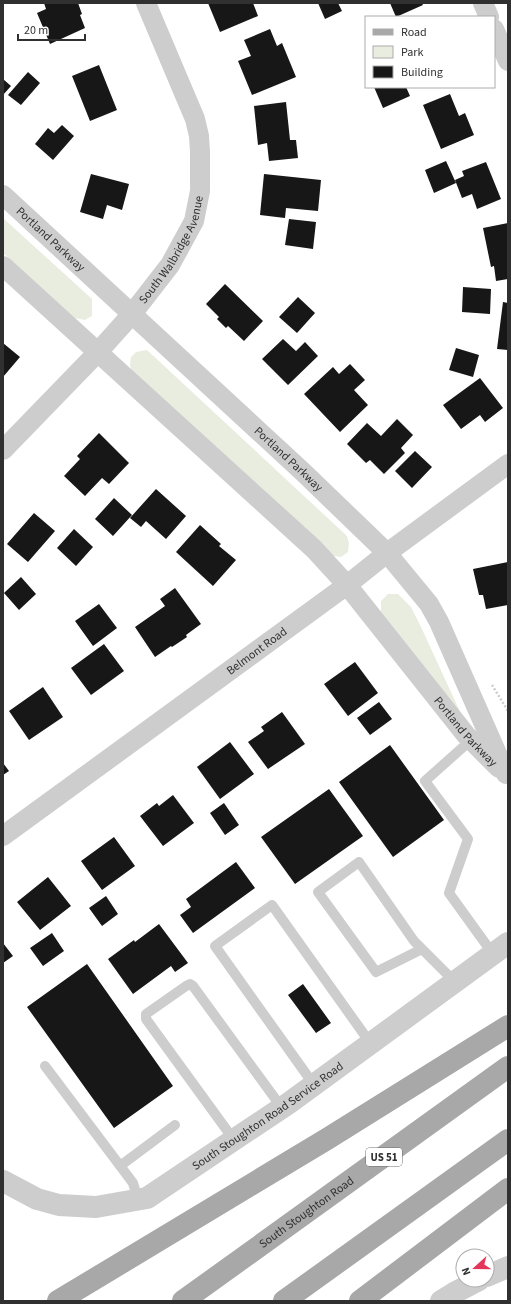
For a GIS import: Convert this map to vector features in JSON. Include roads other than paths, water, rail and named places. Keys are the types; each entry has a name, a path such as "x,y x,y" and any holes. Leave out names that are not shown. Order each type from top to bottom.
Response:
{"main road":[{"path":"58,1301 320,1143 508,1026"},
{"name":"South Stoughton Road","path":"183,1301 508,1067"},
{"path":"284,1301 508,1140"},
{"path":"360,1301 508,1189"}],"street":[{"name":"South Walbridge Avenue","path":"3,450 98,352 132,314 170,265 194,221 200,191 199,136 195,119 146,3"},
{"path":"483,3 489,16"},
{"path":"495,31 508,61"},
{"name":"Portland Parkway","path":"3,195 303,472 387,553 429,604 439,622 507,776"},
{"name":"Portland Parkway","path":"3,266 314,549 347,585 466,735 507,776"},
{"name":"Belmont Road","path":"3,836 347,585 387,553 508,464"},
{"name":"South Stoughton Road Service Road","path":"3,1181 37,1198 59,1205 96,1207 147,1198 282,1108 500,949"},
{"path":"495,1273 508,1267"},
{"path":"441,1301 465,1288"}],"lane":[{"path":"471,740 425,781 468,839 449,893 500,949"},
{"path":"422,949 376,972 318,892 359,862 414,941 422,949 455,982"},
{"path":"314,1085 215,946 272,905 370,1044"},
{"path":"234,1140 146,1020 146,1014 186,986 190,984 193,986 282,1108"},
{"path":"45,1066 133,1183 138,1200"},
{"path":"120,1166 176,1125"}]}
